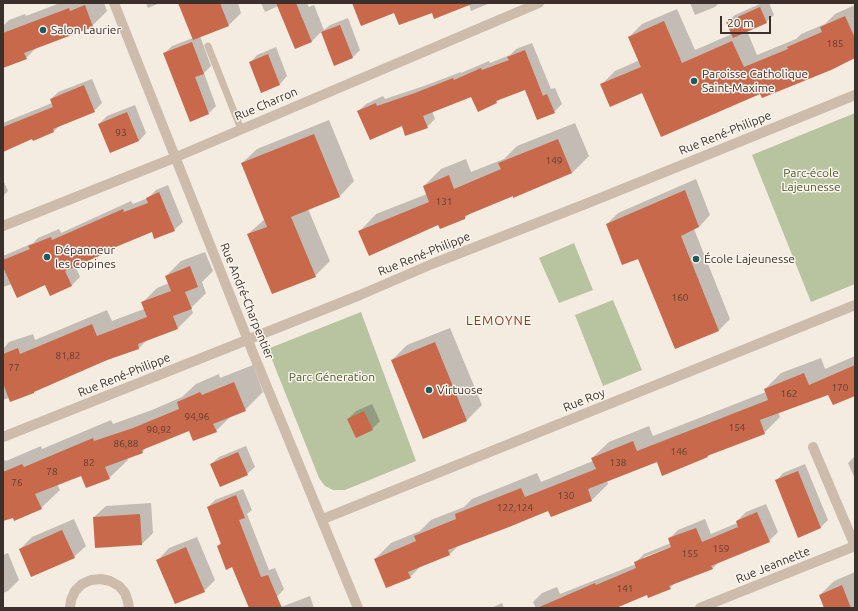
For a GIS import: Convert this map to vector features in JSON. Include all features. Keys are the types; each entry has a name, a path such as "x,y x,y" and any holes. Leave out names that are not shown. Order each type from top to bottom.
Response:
{"street":[{"name":"Rue André-Charpentier","path":"114,3 174,158 323,519 358,608"},
{"name":"Rue Charron","path":"3,226 174,158 539,3"},
{"name":"Rue René-Philippe","path":"3,437 855,95"},
{"name":"Rue Roy","path":"323,519 855,305"},
{"path":"813,447 855,546"},
{"name":"Rue Jeannette","path":"700,608 855,546"},
{"path":"70,608 71,600 75,591 82,584 91,580 101,579 110,581 119,586 125,593 129,608"}],"lane":[{"path":"208,46 241,129"}],"green space":[{"name":"Parc-école Lajeunesse","path":"855,113 855,284 811,302 752,155"},
{"path":"574,243 593,290 559,303 539,258"},
{"path":"613,300 642,370 603,386 575,315"},
{"name":"Parc Géneration","path":"361,312 416,461 345,490 333,490 325,486 319,478 269,352 270,348"}],"building":[{"path":"178,3 220,3 229,26 193,40"},
{"path":"276,3 296,3 312,42 295,49"},
{"path":"352,3 472,4 434,19 432,13 399,25 394,13 361,26"},
{"path":"85,5 93,27 24,53 27,59 3,68 3,33 69,8 70,11"},
{"path":"760,7 767,23 733,38 726,22"},
{"name":"Paroisse Catholique Saint-Maxime","path":"845,16 855,38 855,58 831,70 762,98 760,94 661,137 642,93 610,107 600,84 641,67 628,37 664,21 682,63 732,41 744,67 788,49 787,47 822,32 820,27"},
{"path":"340,25 353,58 334,66 321,32"},
{"path":"192,42 204,74 195,77 209,114 190,122 163,53"},
{"path":"525,50 543,96 547,94 555,113 537,120 525,90 496,101 497,103 478,112 471,97 423,116 428,128 405,136 402,126 370,140 357,111 376,103 377,106 415,93 453,78 454,80 481,68 482,70 509,60 507,57"},
{"path":"268,54 280,85 261,93 249,62"},
{"path":"84,85 95,112 53,129 54,132 33,141 32,139 3,152 3,127 53,107 50,99"},
{"path":"127,112 139,141 110,153 98,124"},
{"path":"314,134 340,197 291,217 316,277 272,294 247,234 267,227 241,163"},
{"path":"558,139 572,173 465,216 465,219 440,229 438,225 369,256 358,231 429,202 423,186 449,175 454,189 501,169 498,163"},
{"path":"685,190 699,227 681,236 719,331 675,349 638,259 622,265 606,224"},
{"path":"159,192 175,231 154,239 152,232 106,251 106,253 65,271 72,286 50,296 45,285 17,298 3,267 3,260 30,249 28,246 51,237 52,240 123,209 124,212 148,203 146,198"},
{"path":"190,266 198,287 185,292 192,309 173,316 178,329 138,344 139,349 107,360 34,393 10,402 3,383 3,354 18,348 20,354 92,324 97,336 147,317 141,302 171,291 165,276"},
{"name":"Virtuose","path":"435,342 467,421 423,439 391,360"},
{"path":"855,365 855,396 833,405 828,395 760,420 765,434 707,456 708,457 662,476 657,462 588,489 592,501 551,517 548,511 448,550 450,555 408,572 411,578 386,588 374,559 416,541 414,536 456,519 455,514 521,488 525,497 596,469 591,458 633,441 637,451 768,400 764,389 804,373 809,385"},
{"path":"234,382 246,411 213,424 217,432 193,441 189,431 142,450 143,453 105,467 110,479 86,488 81,476 35,494 42,509 14,521 13,518 3,521 3,472 22,464 24,467 93,438 94,441 133,428 179,409 177,402 200,392 202,395"},
{"path":"364,411 373,430 356,438 347,419"},
{"path":"238,452 248,475 220,487 210,464"},
{"path":"798,471 821,528 798,538 775,480"},
{"path":"236,495 245,518 239,520 261,577 268,575 282,608 249,608 232,567 226,570 217,546 221,544 207,507"},
{"path":"757,512 770,542 711,566 713,569 669,586 671,589 648,598 647,595 616,608 537,608 595,583 596,585 636,568 634,562 671,547 668,538 696,528 702,542 738,527 736,521"},
{"path":"140,514 142,545 95,548 93,517"},
{"path":"62,530 75,558 31,577 19,549"},
{"path":"186,547 205,592 175,604 156,560"},
{"path":"842,585 851,608 824,608 819,595"}],"place":[{"name":"Salon Laurier","path":"43,30"},
{"name":"Paroisse Catholique Saint-Maxime","path":"694,81"},
{"name":"Dépanneur les Copines","path":"47,257"},
{"name":"École Lajeunesse","path":"696,259"},
{"name":"Virtuose","path":"429,390"}],"district":[{"name":"LEMOYNE","path":"499,321"}]}
